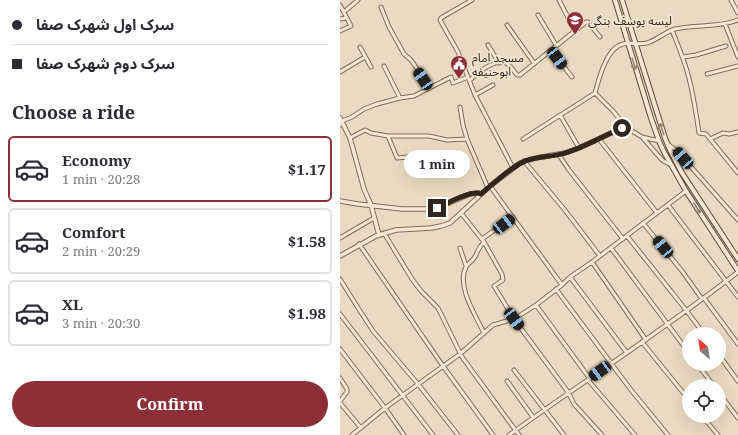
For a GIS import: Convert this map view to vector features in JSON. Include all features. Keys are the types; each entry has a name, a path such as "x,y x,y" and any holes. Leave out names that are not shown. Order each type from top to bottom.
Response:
{"main road":[{"path":"615,0 627,43 659,141 686,190 738,271"},
{"path":"622,0 670,150 682,173 738,259"},
{"path":"664,152 670,150"}],"street":[{"path":"344,12 358,0"},
{"path":"472,0 440,20 458,52 475,95 513,168"},
{"path":"559,0 575,31"},
{"path":"731,0 738,13"},
{"path":"340,5 351,26 340,31"},
{"path":"381,7 389,27 404,54 411,60 430,88"},
{"path":"538,15 556,45"},
{"path":"340,19 347,18"},
{"path":"523,139 595,93 607,59 614,49 621,45 627,43 648,43 672,30 680,28 725,24 738,20"},
{"path":"341,120 352,117 364,109 377,104 414,96 451,77 453,83 469,79 490,65 499,63 506,64 510,66 517,75 520,75 586,22 588,22 600,37"},
{"path":"725,24 738,57"},
{"path":"507,25 534,63"},
{"path":"672,30 683,57 692,92 699,132 706,134 738,173"},
{"path":"488,45 499,63"},
{"path":"683,57 696,56 726,46"},
{"path":"360,47 371,67"},
{"path":"551,50 572,77"},
{"path":"340,72 365,57"},
{"path":"384,66 400,98"},
{"path":"707,74 738,66"},
{"path":"475,95 493,85"},
{"path":"595,93 627,128 642,137 659,141"},
{"path":"460,107 467,139 489,187 513,217 562,285"},
{"path":"560,115 579,148"},
{"path":"340,126 341,120"},
{"path":"341,120 350,138 379,235"},
{"path":"340,256 359,244 384,233 396,230 430,228 450,223 489,187 524,161 559,155 579,148 622,128 627,128"},
{"path":"350,138 365,130 371,133 388,136 429,136 447,140 467,139"},
{"path":"710,139 723,133 729,134 738,132"},
{"path":"388,136 396,158 453,153"},
{"path":"642,137 662,160 671,165"},
{"path":"599,139 657,213"},
{"path":"668,144 677,151 738,220"},
{"path":"559,155 623,239"},
{"path":"524,161 564,209 600,256"},
{"path":"352,435 385,408 460,354 493,325 514,319 536,304 686,190"},
{"path":"340,201 402,209 426,209 437,208 470,194 481,194"},
{"path":"668,205 738,297"},
{"path":"461,213 483,241 502,274 503,280 494,286 514,319 568,392 574,404 602,435"},
{"path":"484,333 470,304 464,286 463,275 466,266 476,255 483,241 513,217"},
{"path":"340,237 374,218"},
{"path":"643,223 738,344"},
{"path":"384,233 412,279 421,291 438,308 460,354 518,435"},
{"path":"627,236 699,327"},
{"path":"359,244 443,366 493,435"},
{"path":"460,248 466,266"},
{"path":"611,248 682,343"},
{"path":"592,262 644,341 682,391"},
{"path":"509,435 568,392 668,324 738,271"},
{"path":"570,277 627,353"},
{"path":"340,279 373,331 418,384 458,435"},
{"path":"556,289 610,364 668,435"},
{"path":"536,304 589,379 635,435"},
{"path":"340,314 433,435"},
{"path":"340,349 404,435"},
{"path":"726,365 738,381"},
{"path":"514,370 564,435"},
{"path":"702,371 709,379"},
{"path":"340,378 347,389 346,394 340,401 341,404 361,428"},
{"path":"507,381 533,417"},
{"path":"726,402 738,418"},
{"path":"708,423 718,435"}],"place":[{"name":"لیسه یوسف بنگی","path":"575,35"},
{"name":"مسجد امام ابوحنیفه","path":"459,79"}],"route":[{"path":"437,208 473,193 481,194 520,163 536,158 565,153 622,128"}]}
